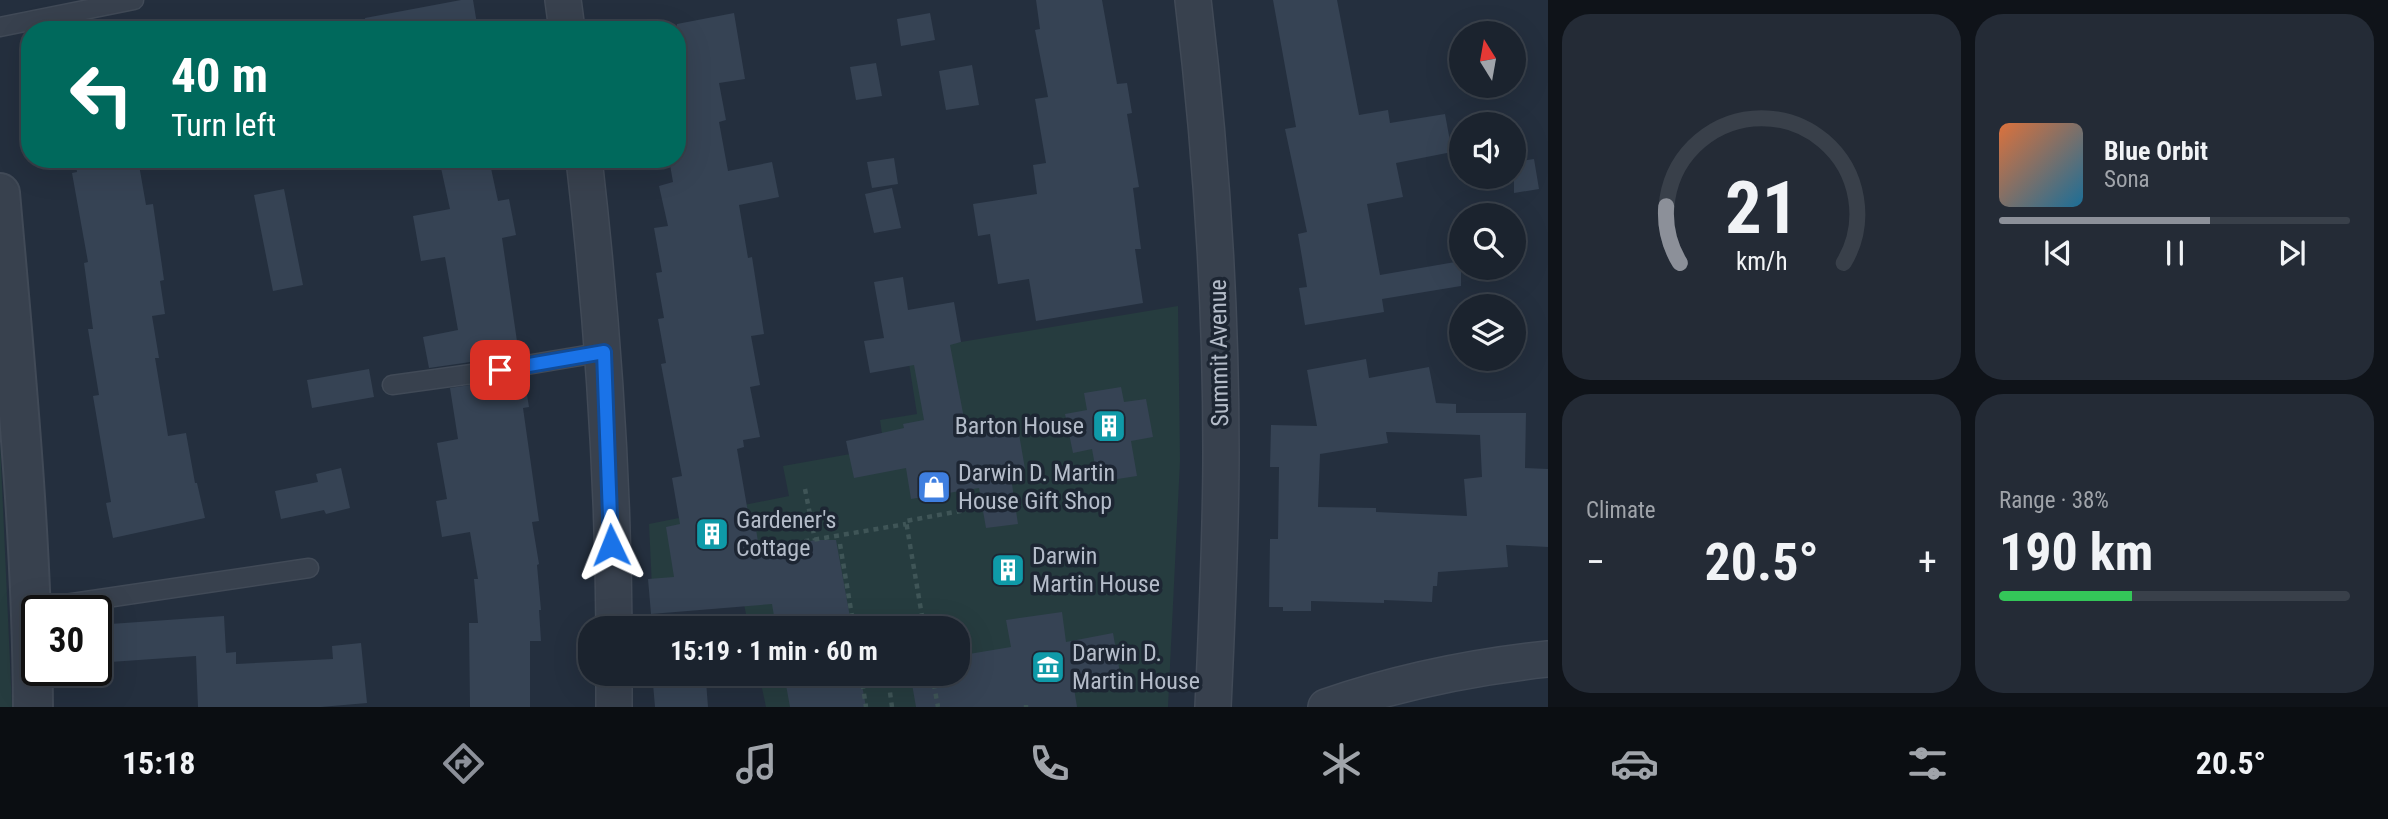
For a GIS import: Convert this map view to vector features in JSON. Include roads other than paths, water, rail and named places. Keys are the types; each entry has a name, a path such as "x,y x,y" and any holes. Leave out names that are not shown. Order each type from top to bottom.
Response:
{"street":[{"path":"563,0 566,21"},
{"name":"Summit Avenue","path":"1193,0 1210,160 1219,336 1220,555 1213,707"},
{"path":"584,168 604,352 614,616"},
{"path":"0,193 26,492 31,595"},
{"path":"1326,707 1416,680 1489,665 1548,659"},
{"path":"33,686 33,707"},
{"path":"614,686 614,707"}],"lane":[{"path":"30,21 134,0"},
{"path":"0,27 21,23"},
{"path":"393,385 604,352"},
{"path":"112,597 309,568"}],"place":[{"name":"Barton House","path":"1109,426"},
{"name":"Darwin D. Martin House Gift Shop","path":"934,487"},
{"name":"Gardener's Cottage","path":"712,534"},
{"name":"Darwin Martin House","path":"1008,570"},
{"name":"Darwin D. Martin House","path":"1048,667"}]}
